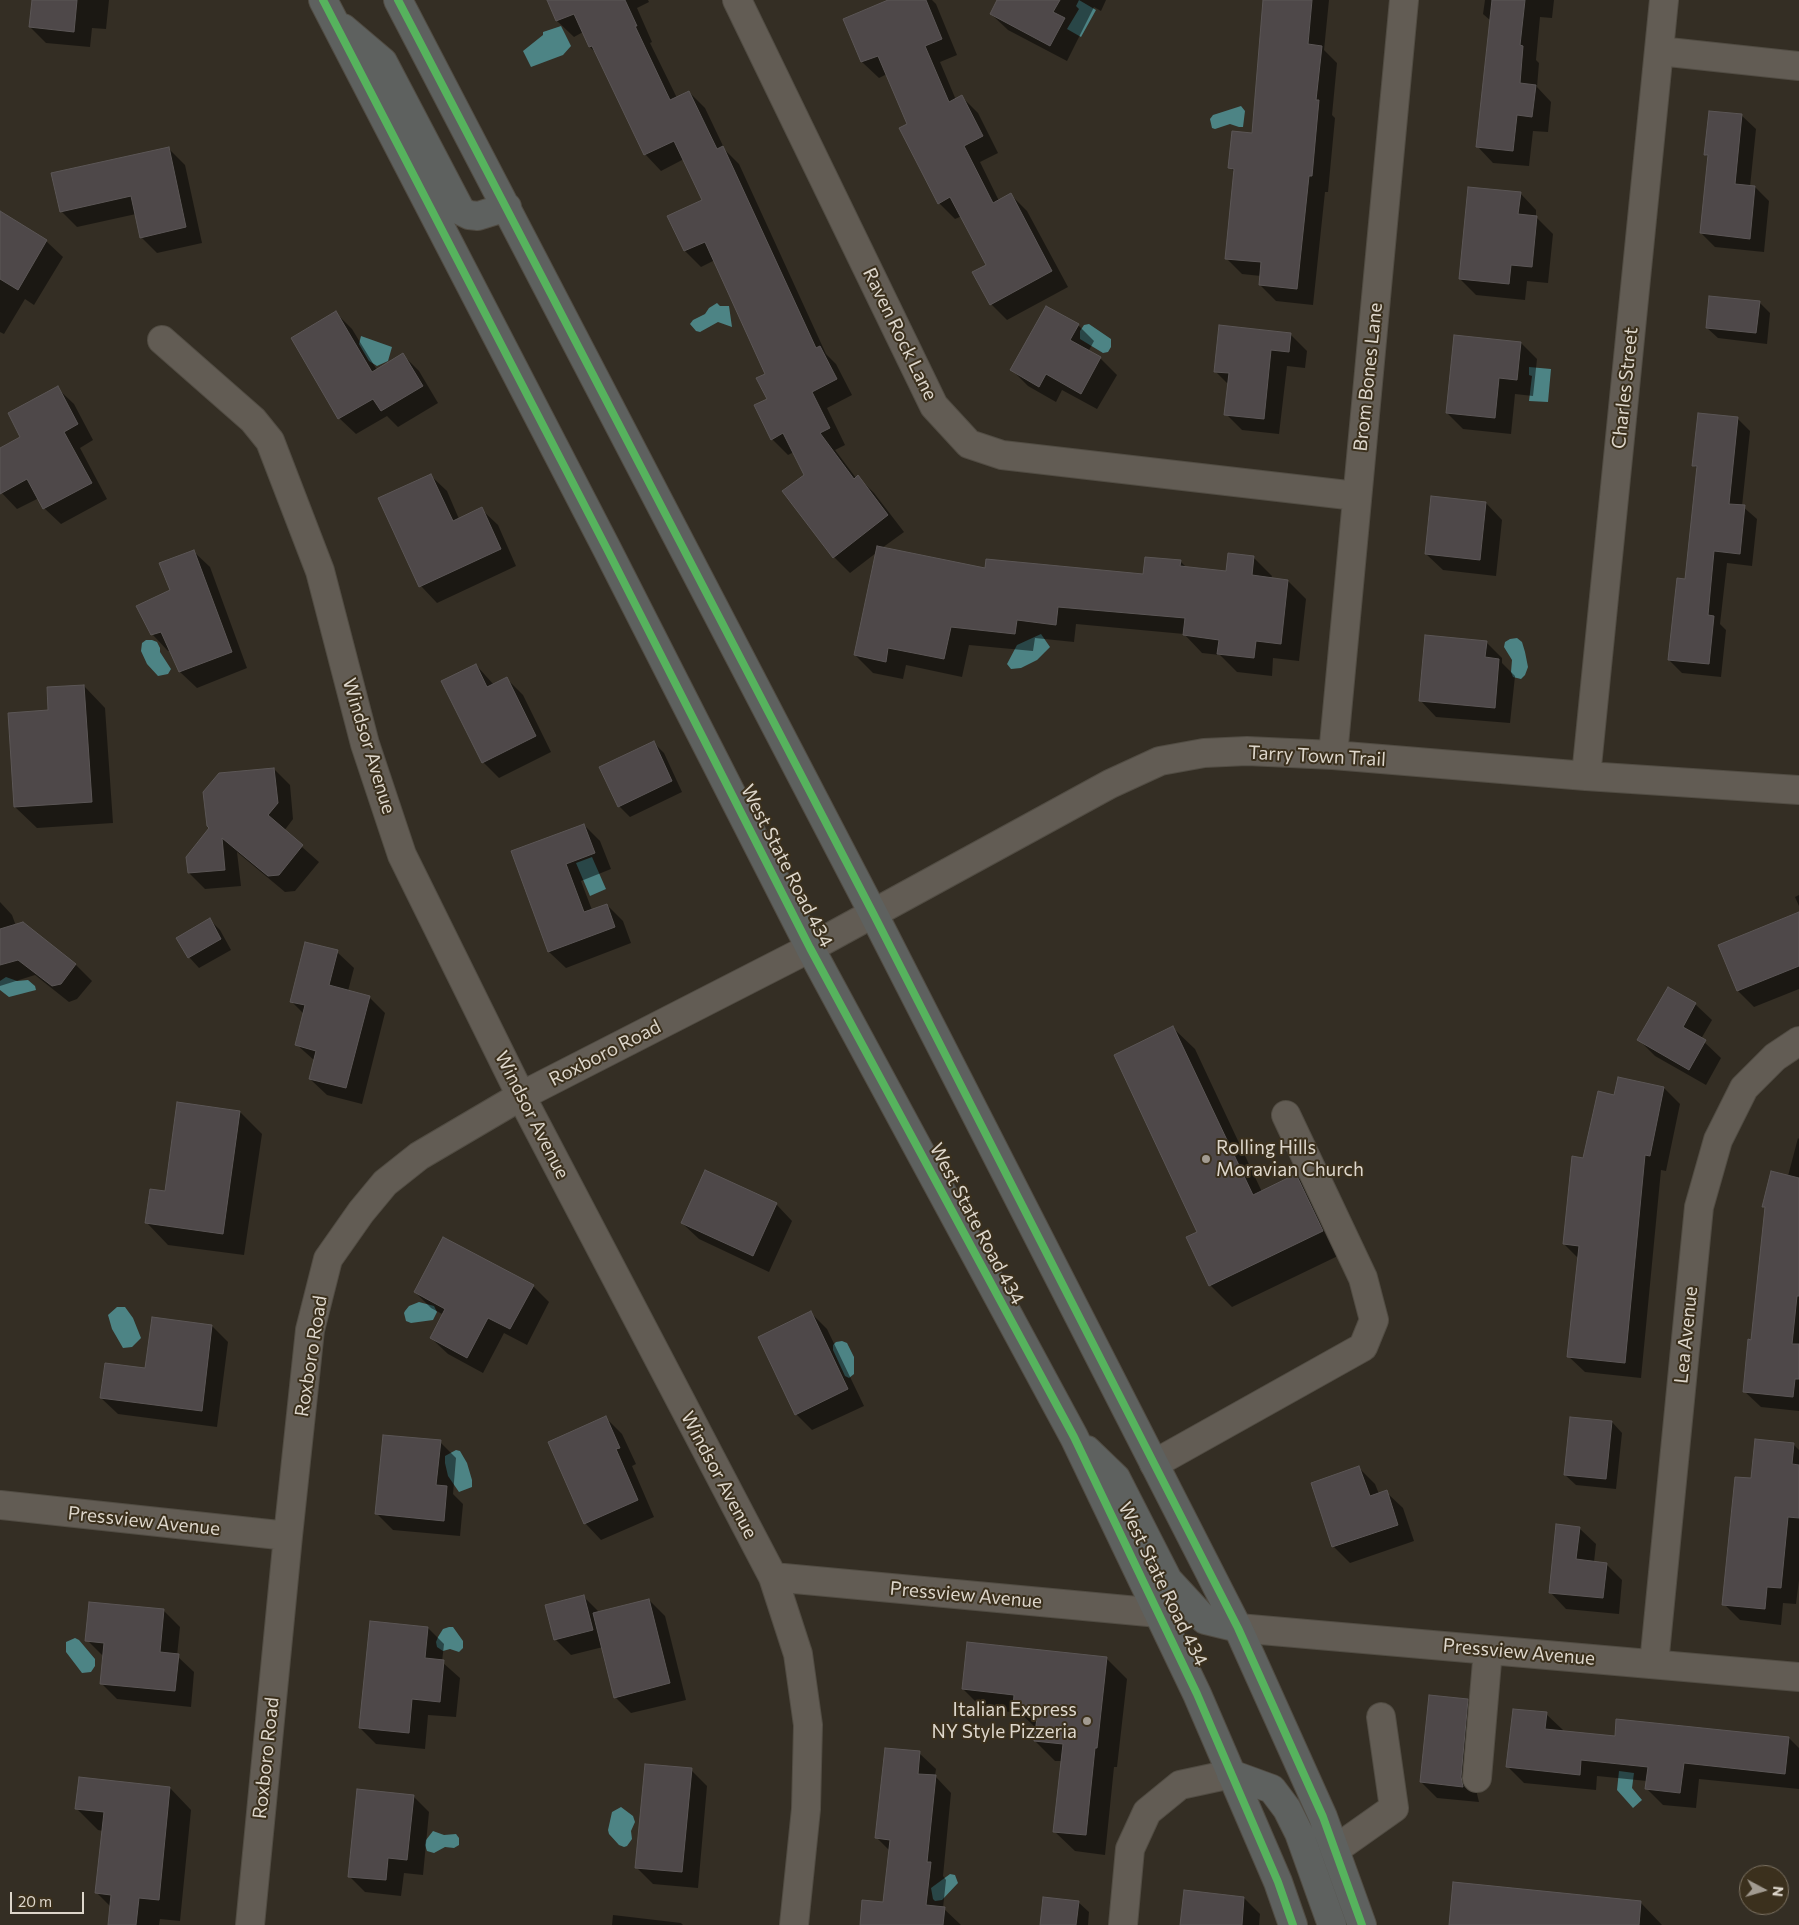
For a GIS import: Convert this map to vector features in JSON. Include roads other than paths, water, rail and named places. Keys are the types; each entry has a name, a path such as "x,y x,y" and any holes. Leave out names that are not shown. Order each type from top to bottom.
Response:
{"main road":[{"path":"398,0 873,913 1238,1628 1313,1792 1336,1850 1362,1925"},
{"path":"328,10 383,62 462,211 469,215 478,216 507,207"},
{"name":"West State Road 434","path":"328,10 607,549 810,948 1074,1437 1197,1694 1278,1882 1293,1925"},
{"path":"1074,1437 1116,1478 1168,1580 1205,1620 1238,1628"},
{"path":"1231,1774 1272,1789 1287,1809 1299,1833 1332,1925"}],"street":[{"name":"Raven Rock Lane","path":"737,0 934,406 969,444 1002,455 1356,496"},
{"name":"Brom Bones Lane","path":"1333,755 1404,0"},
{"name":"Charles Street","path":"1586,776 1664,0"},
{"path":"1659,51 1799,66"},
{"name":"Windsor Avenue","path":"162,340 253,420 270,441 320,571 365,744 402,856 521,1096 773,1577 798,1654 808,1725 806,1809 794,1925"},
{"name":"Tarry Town Trail","path":"873,913 1110,784 1160,761 1204,753 1247,751 1333,755 1586,776 1799,790"},
{"name":"Roxboro Road","path":"250,1925 310,1330 328,1259 361,1212 385,1183 419,1156 521,1096 810,948 873,913"},
{"name":"Lea Avenue","path":"1654,1664 1699,1207 1718,1140 1744,1088 1775,1057 1799,1041"},
{"path":"1154,1464 1363,1347 1374,1320 1362,1278 1286,1115"},
{"name":"Pressview Avenue","path":"0,1505 288,1536"},
{"name":"Pressview Avenue","path":"773,1577 1159,1613"},
{"name":"Pressview Avenue","path":"1238,1628 1799,1677"},
{"path":"1477,1778 1488,1650"},
{"path":"1336,1850 1394,1808 1381,1717"},
{"path":"1123,1925 1130,1849 1147,1812 1180,1784 1231,1774"}],"water":[{"path":"1079,0 1096,10 1081,37 1067,29 1079,9 1076,6"},
{"path":"561,26 571,46 563,55 531,67 523,51 543,35 543,32"},
{"path":"1241,106 1245,111 1243,127 1230,124 1215,129 1212,128 1210,119 1213,115"},
{"path":"717,303 720,306 729,306 732,327 718,322 700,332 696,331 690,324 693,320 705,314 709,308"},
{"path":"1089,324 1111,339 1111,347 1108,352 1103,353 1080,339 1080,331 1084,325"},
{"path":"361,336 392,347 388,361 377,366 369,361 359,344"},
{"path":"1529,367 1551,369 1548,402 1529,401 1532,376 1529,375"},
{"path":"1041,634 1050,647 1037,660 1021,668 1011,669 1007,664 1017,645"},
{"path":"1517,638 1522,642 1528,667 1521,679 1513,677 1511,672 1512,660 1504,647 1505,642"},
{"path":"146,640 157,642 160,652 171,669 168,674 158,676 147,664 141,651 142,643"},
{"path":"592,857 606,889 590,896 576,863"},
{"path":"6,977 17,981 28,980 35,986 36,990 9,997 0,990 0,981"},
{"path":"419,1302 434,1306 437,1312 433,1320 411,1323 406,1321 405,1311 409,1306"},
{"path":"117,1307 125,1307 133,1318 141,1338 132,1347 123,1348 112,1329 108,1315"},
{"path":"842,1341 847,1343 854,1357 854,1374 849,1378 845,1376 833,1350 833,1345 836,1342"},
{"path":"456,1450 460,1451 467,1463 472,1480 472,1487 459,1492 448,1476 445,1463 445,1456"},
{"path":"453,1627 463,1641 463,1648 459,1652 450,1649 443,1651 437,1647 438,1637 443,1629"},
{"path":"75,1638 79,1640 95,1659 95,1666 91,1672 82,1673 66,1652 66,1642"},
{"path":"1619,1771 1634,1773 1632,1788 1642,1800 1633,1808 1617,1790"},
{"path":"621,1807 633,1816 635,1822 631,1831 632,1839 624,1847 619,1845 609,1834 608,1830 612,1812"},
{"path":"433,1831 444,1835 456,1834 459,1838 459,1845 454,1848 445,1847 434,1853 427,1851 426,1840"},
{"path":"950,1874 955,1875 958,1883 942,1900 935,1901 931,1888"}],"place":[{"name":"Rolling Hills Moravian Church","path":"1206,1159"},
{"name":"Italian Express NY Style Pizzeria","path":"1087,1721"}]}
